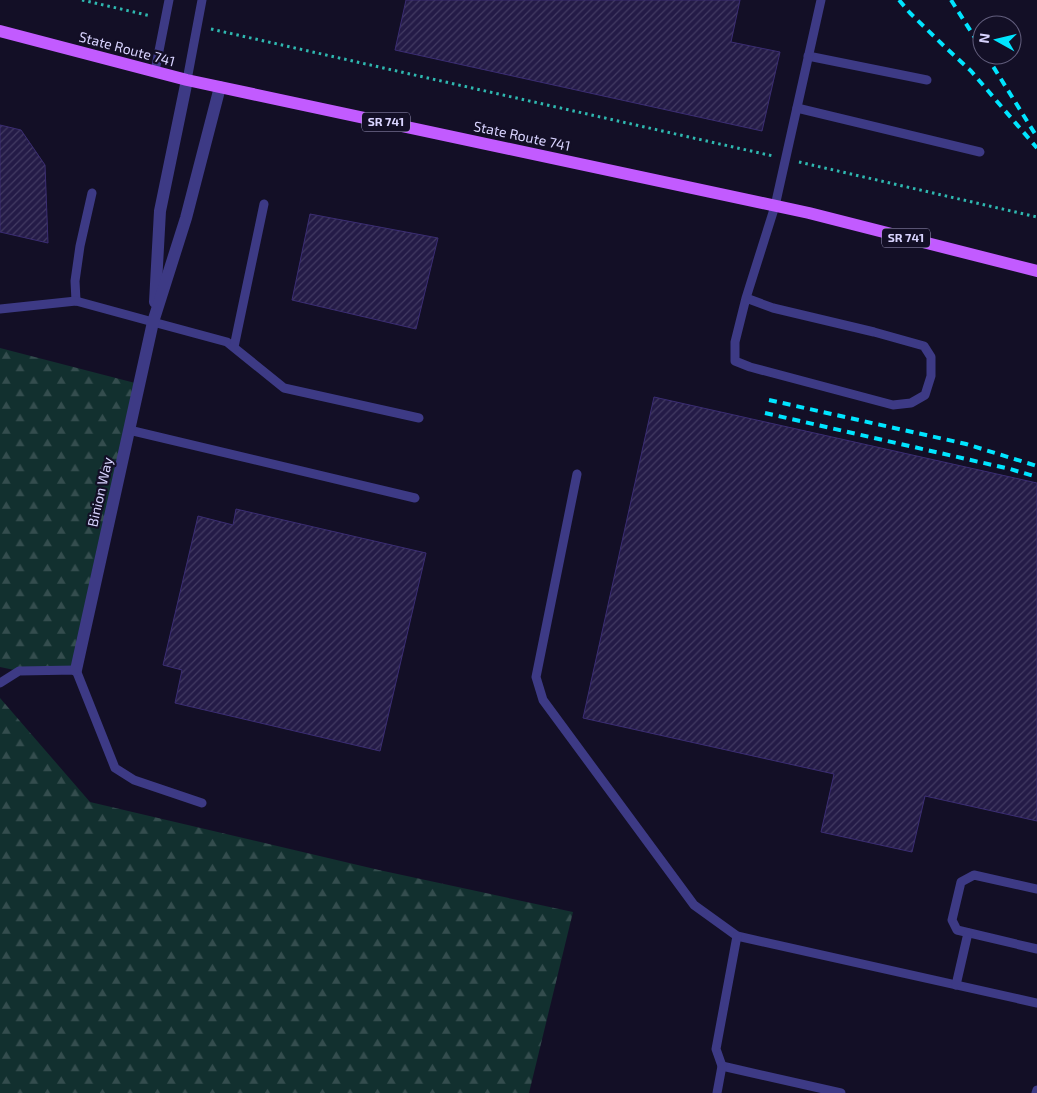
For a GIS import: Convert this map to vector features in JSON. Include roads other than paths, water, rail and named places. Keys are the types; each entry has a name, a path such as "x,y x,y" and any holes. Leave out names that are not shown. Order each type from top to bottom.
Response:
{"main road":[{"name":"State Route 741","path":"0,31 187,80 809,213 1037,271"}],"street":[{"name":"Binion Way","path":"153,322 160,211 187,80"},
{"name":"Binion Way","path":"76,670 153,322 186,218 220,87"}],"lane":[{"path":"155,71 169,0"},
{"path":"187,80 202,0"},
{"path":"746,298 782,310 924,346 931,357 931,376 925,396 911,403 893,406 750,367 735,361 735,342 746,298 775,206 821,0"},
{"path":"808,56 927,80"},
{"path":"797,108 980,152"},
{"path":"76,302 75,281 80,246 92,193"},
{"path":"234,347 264,204"},
{"path":"0,309 76,302 227,342 284,388 420,418"},
{"path":"129,430 415,498"},
{"path":"577,474 536,677 544,700 694,905 736,936 1037,1003"},
{"path":"0,684 19,671 76,670 115,768 134,780 202,803"},
{"path":"1037,889 974,875 961,882 952,920 957,930 1037,949"},
{"path":"956,985 968,933"},
{"path":"717,1093 722,1066 716,1049 736,936"},
{"path":"722,1066 841,1093"}],"railway":[{"path":"899,0 910,13 971,71 1037,148"},
{"path":"951,0 972,33"},
{"path":"992,65 1037,137"},
{"path":"769,400 966,444 1037,466"},
{"path":"765,413 1010,469 1037,477"}]}
